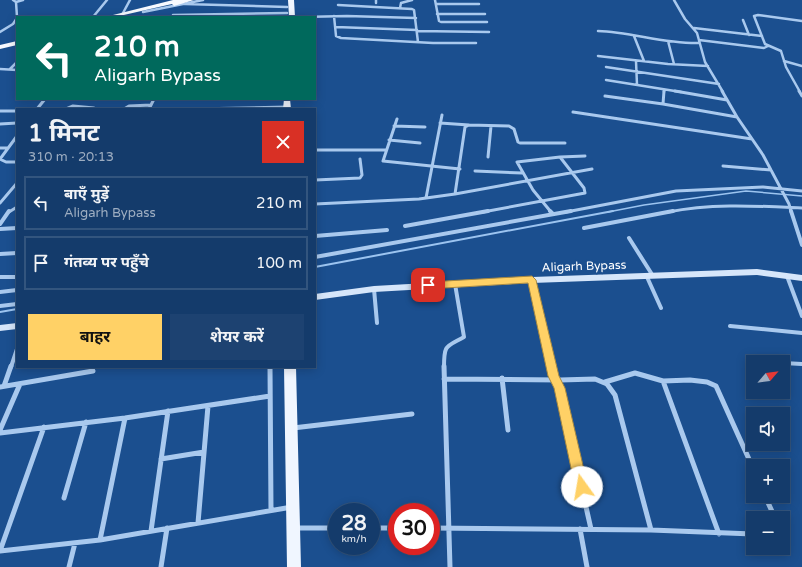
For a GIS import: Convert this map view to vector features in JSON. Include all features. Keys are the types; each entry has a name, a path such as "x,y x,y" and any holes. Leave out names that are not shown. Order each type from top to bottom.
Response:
{"highway":[{"path":"123,16 180,0"},
{"path":"123,16 191,0"},
{"path":"0,43 16,39"},
{"path":"0,47 16,43"}],"main road":[{"path":"287,0 289,16"},
{"path":"289,16 291,0"},
{"name":"Aligarh Bypass","path":"316,297 371,290 455,283 532,280 757,272 802,278"},
{"name":"Aligarh Bypass","path":"316,291 371,290"},
{"path":"0,328 16,326"},
{"path":"290,368 294,567"}],"street":[{"path":"13,0 16,2 23,0"},
{"path":"95,16 107,0"},
{"path":"123,16 126,5 130,0"},
{"path":"143,12 203,0"},
{"path":"400,8 401,3 412,0"},
{"path":"435,0 439,21 444,23 487,22"},
{"path":"674,0 685,19 694,28 699,41 702,56 781,189 789,205 802,245"},
{"path":"16,2 17,16"},
{"path":"185,4 287,7"},
{"path":"436,4 479,4"},
{"path":"338,5 414,10 418,42"},
{"path":"437,14 485,14"},
{"path":"173,15 289,16"},
{"path":"334,16 336,36 341,38 476,43"},
{"path":"768,46 765,44 754,16 802,21"},
{"path":"316,17 416,18"},
{"path":"0,32 10,27 16,20"},
{"path":"743,20 749,35"},
{"path":"336,26 417,31 489,32"},
{"path":"694,28 762,36"},
{"path":"598,31 617,32 668,41 699,41 777,48 781,51 786,67 802,96"},
{"path":"634,36 644,61"},
{"path":"668,41 674,64"},
{"path":"598,56 636,61 708,66"},
{"path":"636,61 637,85"},
{"path":"784,61 802,66"},
{"path":"10,70 16,63"},
{"path":"606,68 718,84"},
{"path":"0,69 16,70"},
{"path":"0,73 5,69"},
{"path":"606,80 727,100"},
{"path":"663,104 664,90"},
{"path":"605,96 663,104 737,117"},
{"path":"38,108 44,100"},
{"path":"150,108 154,100"},
{"path":"134,107 151,105"},
{"path":"68,108 73,106 94,108"},
{"path":"226,108 289,106"},
{"path":"0,111 16,110"},
{"path":"573,112 752,139"},
{"path":"426,198 442,115"},
{"path":"397,120 383,159 387,162 460,169"},
{"path":"0,124 16,123"},
{"path":"440,123 491,126 505,125 513,127 520,144 565,143"},
{"path":"455,194 460,169 465,127 469,125"},
{"path":"394,126 425,128"},
{"path":"488,157 491,126"},
{"path":"16,137 0,159 6,162 16,162"},
{"path":"389,140 420,143"},
{"path":"0,148 7,148"},
{"path":"316,150 386,150"},
{"path":"553,214 540,201 526,181 517,162 560,157 585,156"},
{"path":"405,226 586,192 560,157"},
{"path":"316,180 360,178 362,175 360,159"},
{"path":"723,166 771,170"},
{"path":"316,204 426,198 592,169"},
{"path":"475,171 522,173"},
{"path":"0,203 16,184"},
{"path":"316,256 676,191 755,187 802,192"},
{"path":"584,228 693,208 789,205 802,208"},
{"path":"0,224 10,210 16,207"},
{"path":"0,229 16,228"},
{"path":"316,236 388,230"},
{"path":"630,238 650,277 660,308"},
{"path":"0,254 16,254"},
{"path":"786,276 802,316"},
{"path":"0,277 16,277"},
{"path":"532,280 543,333 559,388 591,529"},
{"path":"450,567 444,352 446,346 464,337 455,283"},
{"path":"0,292 16,290"},
{"path":"371,290 377,323"},
{"path":"0,306 16,304"},
{"path":"730,326 802,333"},
{"path":"16,351 2,386 93,371"},
{"path":"790,363 802,364"},
{"path":"270,368 271,510"},
{"path":"605,382 635,372 663,381 685,380 707,382 716,386 749,459"},
{"path":"502,378 508,430"},
{"path":"444,379 593,379 605,382 611,387 615,394 652,530"},
{"path":"663,381 719,534"},
{"path":"20,384 0,432 125,418 270,396"},
{"path":"198,523 208,406"},
{"path":"151,531 168,411"},
{"path":"292,428 412,414"},
{"path":"100,540 125,418"},
{"path":"64,498 86,422"},
{"path":"44,427 0,551 100,540 294,507"},
{"path":"161,459 204,452"},
{"path":"161,567 167,528"},
{"path":"294,528 328,528"},
{"path":"440,528 652,530 746,534"},
{"path":"580,529 587,567"},
{"path":"69,567 75,543"}],"waterway":[{"path":"608,212 644,205 746,191 802,196"},
{"path":"316,267 613,211"},
{"path":"0,312 16,309"}],"route":[{"path":"428,285 532,280 553,376 558,384 582,487"}]}
